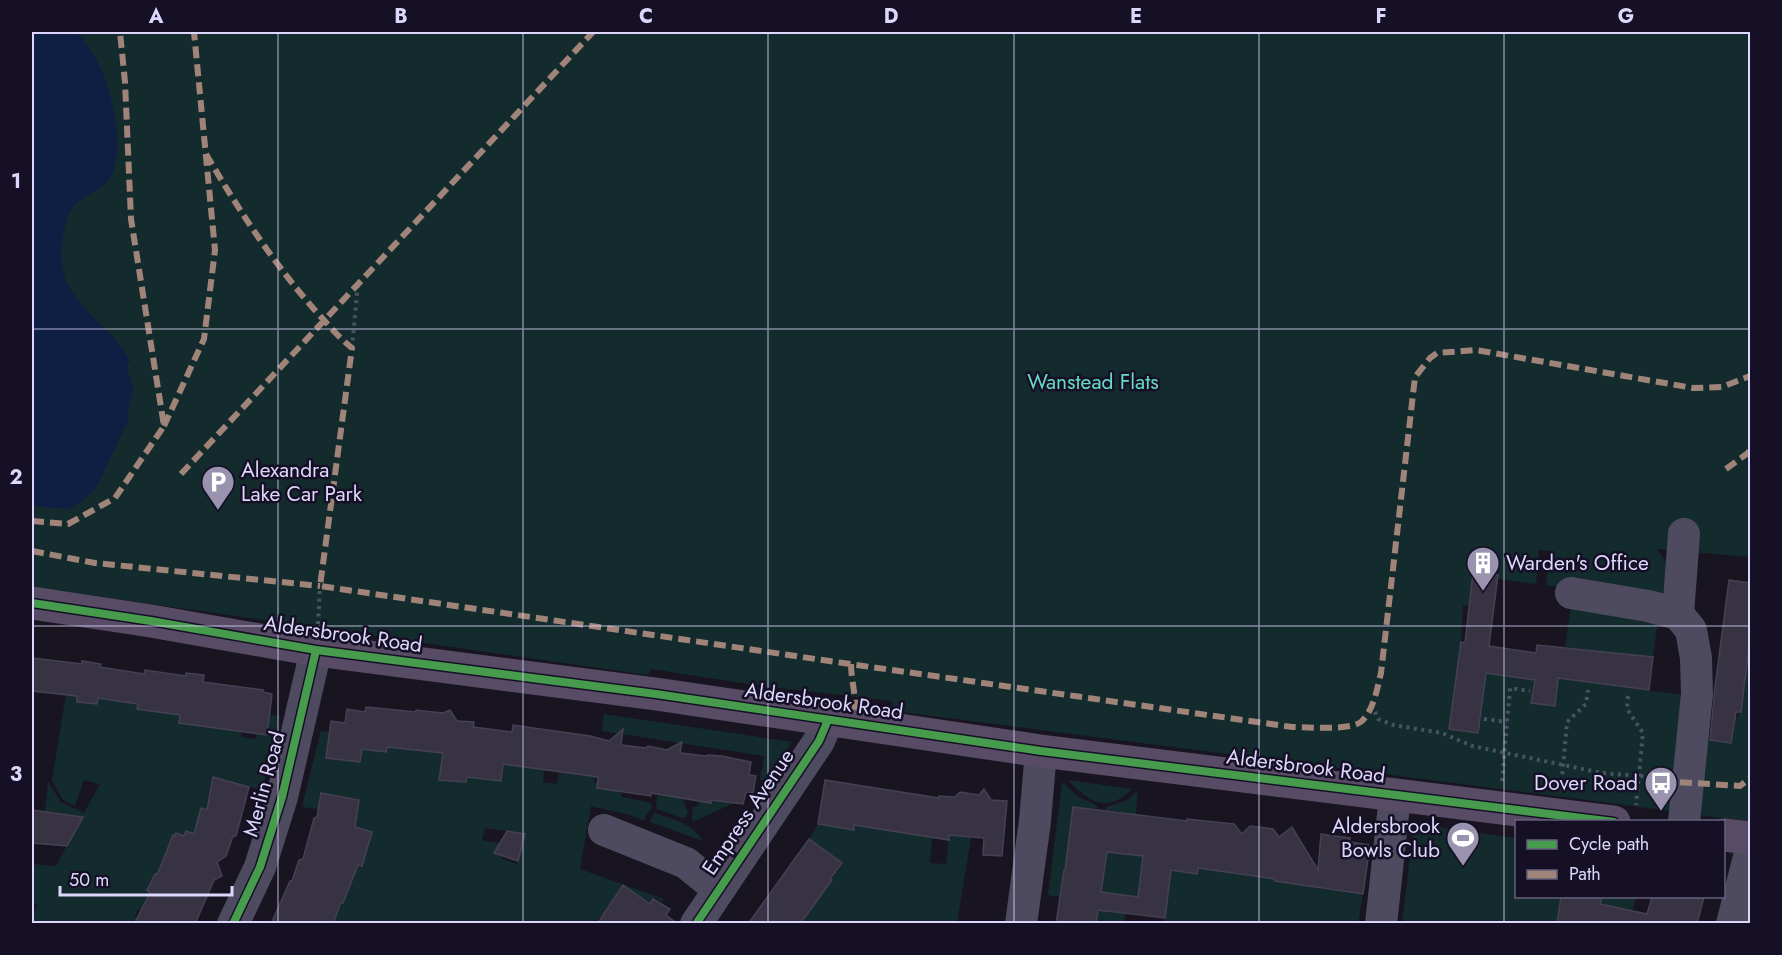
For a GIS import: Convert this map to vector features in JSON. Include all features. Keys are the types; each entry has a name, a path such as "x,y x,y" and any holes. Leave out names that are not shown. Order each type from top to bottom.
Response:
{"main road":[{"name":"Aldersbrook Road","path":"32,603 316,650 656,694 1041,751 1395,795 1625,814"},
{"path":"1725,835 1750,838"}],"street":[{"path":"1678,614 1684,534"},
{"path":"1571,593 1648,606 1678,614 1691,630 1696,658 1697,684 1684,820"},
{"name":"Merlin Road","path":"233,924 260,867 282,797 316,650"},
{"name":"Empress Avenue","path":"696,924 819,741 828,720"},
{"path":"1020,924 1035,821 1041,751"},
{"path":"1381,924 1395,795"},
{"path":"604,830 686,863 718,889"},
{"path":"1732,924 1750,853"}],"path":[{"path":"352,348 358,283"},
{"path":"316,650 320,586"},
{"path":"1501,789 1510,688 1530,691"},
{"path":"1560,797 1567,722 1586,704 1588,690"},
{"path":"1625,814 1639,776 1643,733 1627,709 1628,696"},
{"path":"1372,705 1378,719 1393,725 1442,733 1472,746 1602,773 1653,777 1662,782 1664,791"},
{"path":"1484,719 1507,722"}],"green space":[{"name":"Wanstead Flats","path":"32,32 1750,32 1750,557 1657,549 1671,570 1667,602 1546,585 1550,551 1539,550 1536,584 1498,579 1498,575 1473,572 1469,605 1463,606 1461,642 1449,729 1478,733 1486,673 1534,680 1531,703 1554,706 1558,678 1682,695 1671,811 894,711 892,701 761,686 651,669 648,675 32,587"},
{"path":"1571,605 1658,617 1653,657 1565,647"},
{"path":"1750,639 1750,821 1698,815 1701,755 1709,739 1730,743 1734,721 1741,712"},
{"path":"66,694 77,695 77,702 96,704 98,698 138,704 138,709 155,712 156,705 241,731 241,737 256,739 269,714 280,716 262,790 214,778 207,810 201,808 202,837 186,831 184,836 177,833 173,836 171,846 166,852 168,855 147,890 150,893 148,897 164,919 142,909 137,911 136,919 131,923 32,924 32,916 37,905 32,903 32,864 56,866 82,817 45,811 48,782 61,802 84,813 100,784 84,780 75,806 63,800 52,780"},
{"path":"604,714 792,742 767,781 760,780 764,756 602,731"},
{"path":"321,731 329,732 362,749 386,752 387,744 443,749 440,779 466,782 467,777 503,764 540,769 548,736 543,782 557,784 559,773 587,776 590,757 597,758 594,782 620,791 622,797 651,803 652,808 644,821 630,815 591,806 580,869 664,899 662,902 655,897 650,904 623,886 615,921 603,913 596,923 330,923 345,899 343,896 349,884 341,861 362,865 372,833 357,828 356,833 345,816 356,818 359,799 321,793 318,809 302,807","holes":["485,828 525,834 517,864 503,859 500,843 482,840"]},
{"path":"1068,780 1132,789 1114,801 1098,802 1083,794"},
{"path":"1062,782 1079,797 1098,806 1097,809 1073,807 1068,847 1126,854 1130,813 1106,810 1106,807 1127,800 1138,790 1135,823 1144,850 1142,868 1177,853 1175,871 1197,874 1199,856 1317,877 1316,888 1363,894 1358,924 1164,923 1167,900 1129,896 1124,923 1096,923 1104,876 1064,870 1060,897 1048,895"},
{"path":"658,794 682,798 688,812 686,817 682,818 657,809"},
{"path":"712,797 734,803 695,821 692,820 693,807 698,806 699,801 711,802"},
{"path":"654,813 688,826 703,841 650,822"},
{"path":"818,824 853,830 854,825 932,837 930,863 946,864 949,835 971,837 957,923 800,924 842,864 809,839"},
{"name":"Aldersbrook Bowls Club","path":"1414,824 1515,838 1515,898 1636,898 1629,923 1402,924"}],"water":[{"path":"32,32 77,32 100,66 111,97 117,131 115,164 111,177 75,205 71,211 64,228 62,259 64,275 77,299 115,339 130,361 126,367 134,389 127,423 96,488 69,509 32,506"}],"building":[{"path":"1473,572 1498,575 1489,646 1536,653 1537,645 1653,657 1649,690 1558,678 1555,706 1531,703 1535,680 1486,673 1478,733 1449,729 1461,642 1465,643"},
{"path":"1729,580 1750,583 1750,639 1741,712 1736,712 1731,743 1710,740"},
{"path":"32,658 82,664 82,661 101,664 100,667 144,674 145,670 186,676 186,673 204,675 203,682 263,690 263,692 272,694 267,735 179,723 180,715 137,709 138,704 98,698 97,704 77,702 77,696 32,691"},
{"path":"366,707 443,713 450,710 457,721 474,722 473,727 512,732 513,725 590,736 609,741 623,729 621,745 646,748 648,746 667,750 682,742 680,753 722,756 751,762 749,775 756,776 753,793 746,792 743,804 711,800 711,803 651,793 651,796 597,788 598,777 503,764 501,781 467,777 466,782 439,780 443,753 387,747 386,752 362,749 360,762 326,758 331,721 345,723 347,709 365,712"},
{"path":"213,777 249,787 236,836 233,836 226,856 217,862 222,876 214,880 195,924 134,924 150,893 147,890 155,874 158,873 173,835 175,836 176,833 184,836 186,831 194,834 201,808 207,810"},
{"path":"825,780 939,798 939,796 955,797 960,792 979,795 984,789 991,800 1007,801 1002,856 983,855 984,838 949,835 949,840 854,825 854,830 818,824"},
{"path":"321,793 359,800 355,827 372,832 362,866 358,865 333,924 271,924 292,881 299,860 303,859 314,818 317,817"},
{"path":"1073,807 1187,821 1187,819 1234,824 1242,834 1250,826 1273,829 1279,837 1292,827 1318,870 1321,834 1350,838 1350,842 1370,845 1363,894 1198,868 1197,874 1171,870 1165,918 1098,910 1096,924 1056,924","holes":["1107,852 1143,856 1138,897 1101,892"]},
{"path":"32,810 83,817 67,846 32,843"},
{"path":"507,831 525,834 518,861 494,853"},
{"path":"809,839 842,863 830,879 832,880 800,924 748,924"},
{"path":"623,885 650,904 653,899 670,909 666,915 678,924 597,924"},
{"path":"1561,898 1602,898 1600,904 1647,914 1652,898 1704,898 1697,924 1557,924"}],"marked path":[{"path":"32,521 68,524 115,498 164,426 131,219 125,82 120,32"},
{"path":"164,426 204,339 215,250 194,32"},
{"path":"181,474 593,32"},
{"path":"206,154 243,215 283,272 336,334 352,348 320,586 843,663 1292,727 1318,728 1357,724 1369,711 1381,673 1415,377 1430,358 1437,353 1476,350 1693,388 1722,387 1750,376"},
{"path":"1726,469 1750,449"},
{"path":"32,551 95,563 320,586"},
{"path":"851,664 855,710"},
{"path":"1662,781 1740,786 1750,778"}],"cycle path":[{"path":"32,603 316,650 656,694 1041,751 1598,820"},
{"path":"233,924 260,867 282,797 316,650"},
{"path":"696,924 819,741 828,720"}],"place":[{"name":"Alexandra Lake Car Park","path":"218,511"},
{"name":"Warden's Office","path":"1483,592"},
{"name":"Dover Road","path":"1661,812"},
{"name":"Aldersbrook Bowls Club","path":"1463,867"}]}
